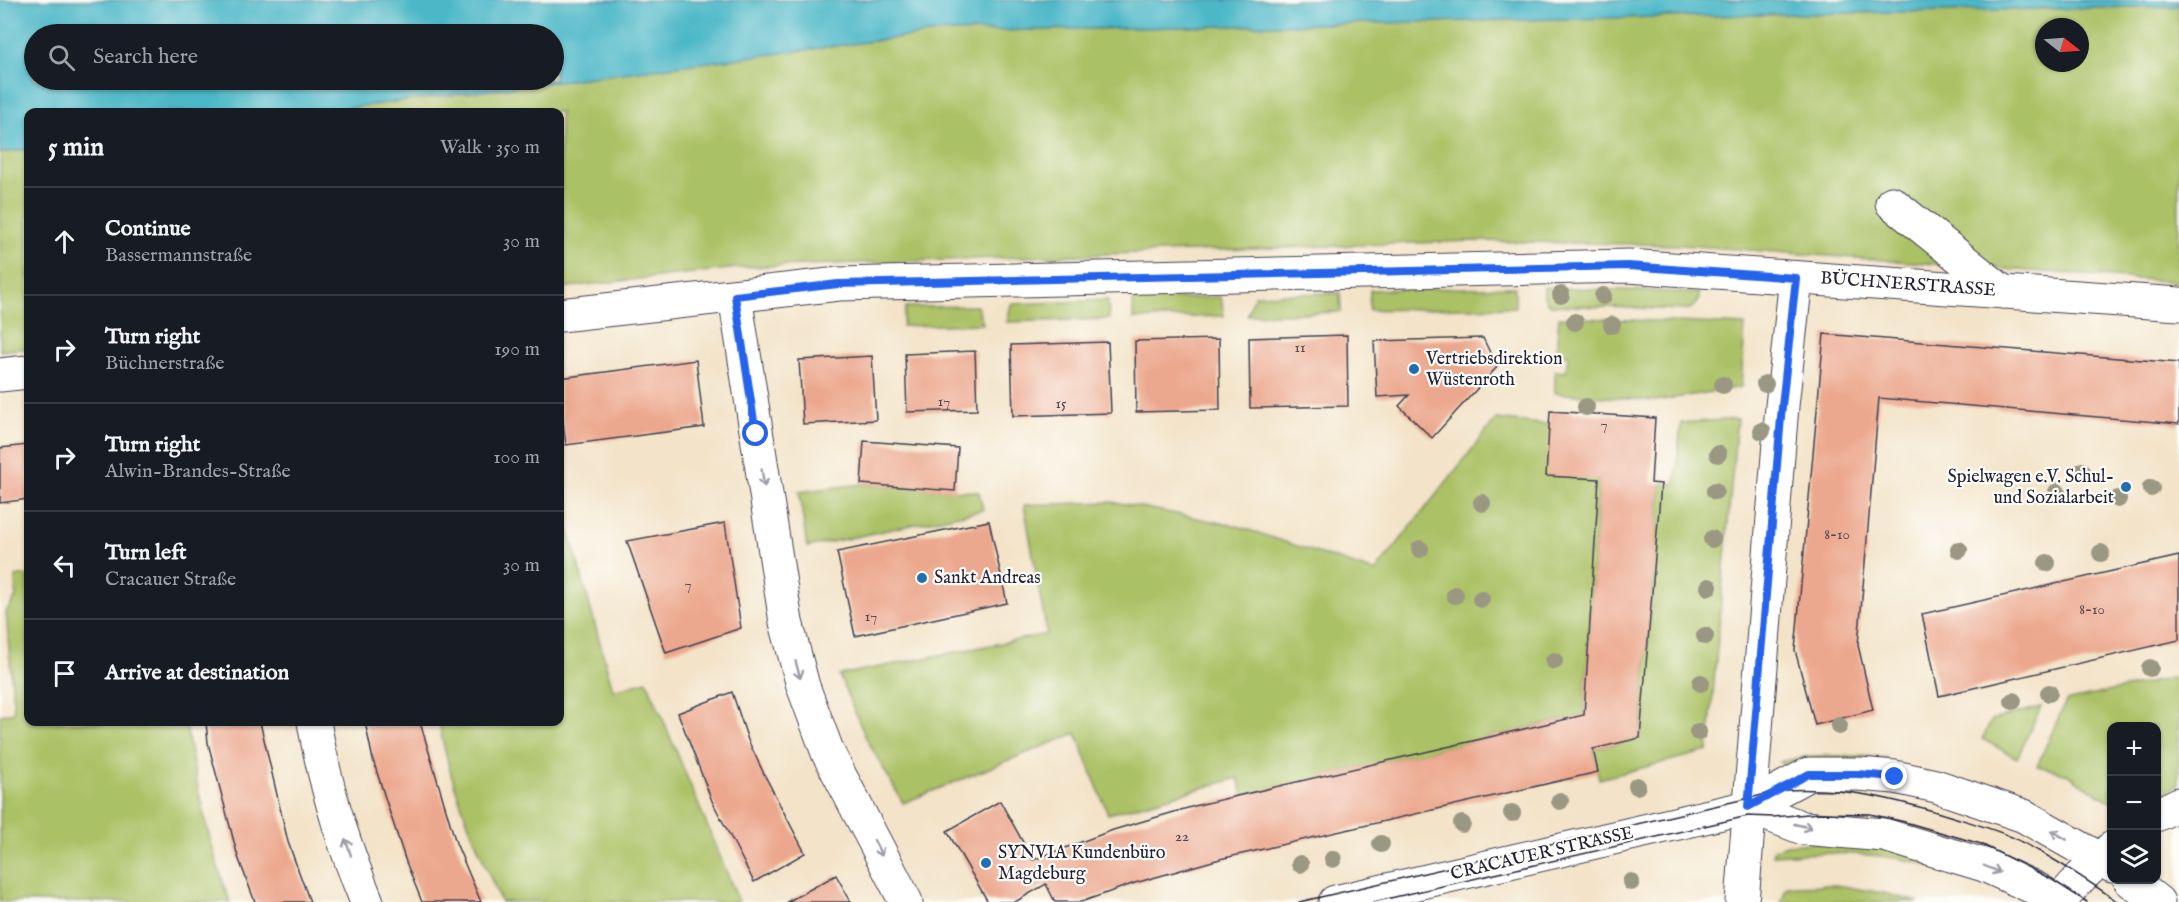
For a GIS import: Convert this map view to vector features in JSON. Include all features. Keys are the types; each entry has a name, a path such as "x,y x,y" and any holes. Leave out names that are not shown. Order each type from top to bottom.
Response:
{"street":[{"path":"1892,203 2002,292"},
{"name":"BÜCHNERSTRASSE","path":"564,315 838,284 1616,266 2179,304"},
{"path":"1742,902 1780,418 1796,278"},
{"path":"735,296 786,622 803,686 828,753 906,902"},
{"path":"0,375 24,372"},
{"path":"315,726 340,825 367,902"},
{"name":"CRACAUER STRASSE","path":"1335,902 1748,807 1809,774 1895,777 1936,786 2024,816 2107,858"},
{"path":"2161,813 2179,804"},
{"name":"CRACAUER STRASSE","path":"1748,807 1803,828 1884,835 1984,865 2037,889 2059,902 2107,859"},
{"path":"2136,884 2158,902"}],"green space":[{"path":"2179,6 2179,282 1681,245 1472,241 746,267 564,288 564,108 348,108 489,90 564,90 564,80 944,32"},
{"path":"24,150 24,348 0,351 0,153"},
{"path":"1515,287 1515,307 1369,310 1370,290"},
{"path":"1544,287 1699,293 1699,299 1688,310 1550,305 1545,299"},
{"path":"1340,293 1341,312 1247,315 1255,295"},
{"path":"1221,297 1224,316 1133,319 1133,300"},
{"path":"1108,300 1109,319 1007,322 1011,304"},
{"path":"977,306 983,324 902,326 906,307"},
{"path":"1559,317 1745,325 1741,387 1656,401 1555,393 1555,371 1566,372 1568,355 1556,353"},
{"path":"1496,419 1550,425 1599,479 1584,715 1243,795 1238,778 1108,814 1076,733 903,803 866,738 839,675 1047,634 1024,505 1111,502 1131,505 1237,526 1375,572"},
{"path":"1737,419 1708,751 1599,779 1593,749 1640,738 1661,484 1675,484 1681,423"},
{"path":"861,484 979,492 983,510 807,547 799,492"},
{"path":"564,512 613,690 647,681 739,902 501,902 456,791 440,726 564,726"},
{"path":"24,576 24,726 186,726 209,835 230,902 0,902 0,715 14,712 6,612 16,597 15,577"},
{"path":"2176,677 2179,684 2179,785 2161,795 2161,722 2107,722 2107,799 2065,773 2037,766 2066,701"},
{"path":"2041,707 2017,758 1982,739 1992,720"},
{"path":"1807,756 1887,758 1886,767 1786,768 1780,762"},
{"path":"1823,842 1880,847 1970,869 1966,878 1930,865 1881,856 1827,853 1773,855 1773,850 1786,845"},
{"path":"1836,885 1919,902 1781,902 1787,886"}],"water":[{"path":"0,0 2179,0 2179,6 944,32 564,80 564,24 24,24 24,90 489,90 348,108 24,108 24,150 0,153"}],"building":[{"path":"1824,334 2179,363 2179,424 1879,398 1858,645 1873,710 1815,725 1795,650"},
{"path":"1347,335 1348,406 1250,408 1249,338"},
{"path":"1483,338 1497,367 1432,438 1399,406 1409,395 1377,397 1374,341"},
{"path":"1219,339 1220,410 1136,412 1135,341"},
{"path":"1108,342 1111,413 1013,416 1011,345"},
{"path":"975,351 977,410 907,412 905,354"},
{"path":"872,356 876,420 803,424 799,360"},
{"path":"696,360 704,427 566,445 564,377"},
{"path":"1550,411 1655,418 1651,483 1661,484 1640,738 1593,749 1598,772 1220,859 1135,883 1081,902 1055,902 1046,884 1015,902 988,902 947,831 1000,801 1033,860 1113,830 1198,805 1584,715 1599,479 1546,476"},
{"path":"864,441 958,448 955,491 861,484"},
{"path":"24,445 24,500 0,503 0,448"},
{"name":"Sankt Andreas","path":"989,521 1007,603 855,636 837,552"},
{"path":"725,523 741,628 666,653 627,541"},
{"path":"2179,556 2179,640 1939,696 1922,614"},
{"path":"732,692 748,740 805,853 754,882 712,801 678,713"},
{"path":"206,726 261,726 288,842 310,902 255,902 238,857 208,743"},
{"path":"366,726 421,726 456,843 481,902 422,902 406,862 373,760"},
{"path":"836,875 851,902 787,902"}],"tram line":[{"path":"1299,902 1784,790 1829,790 1871,796 1934,811 1994,830 2043,853 2118,902"},
{"path":"1373,902 1748,816 1773,817 1820,813 1870,814 1981,844 2051,879 2087,902"}],"place":[{"name":"Vertriebsdirektion Wüstenroth","path":"1414,369"},
{"name":"Spielwagen e.V. Schul- und Sozialarbeit","path":"2126,487"},
{"name":"Sankt Andreas","path":"922,578"},
{"name":"SYNVIA Kundenbüro Magdeburg","path":"986,863"}],"route":[{"path":"756,434 735,296 838,284 1628,266 1796,278 1782,406 1748,807 1809,774 1895,777"}]}
